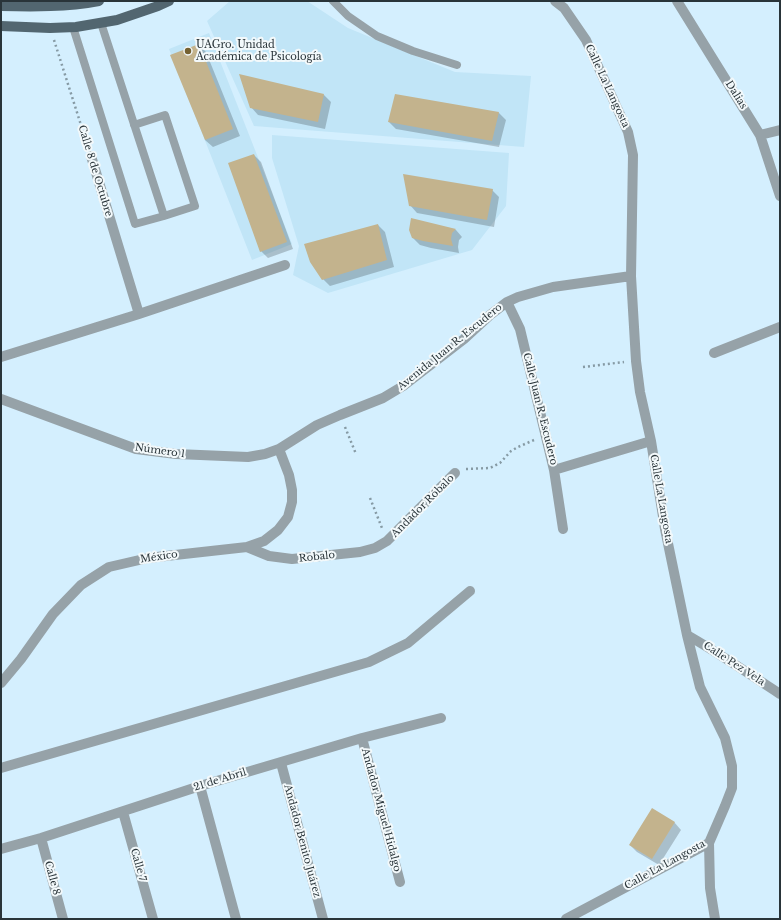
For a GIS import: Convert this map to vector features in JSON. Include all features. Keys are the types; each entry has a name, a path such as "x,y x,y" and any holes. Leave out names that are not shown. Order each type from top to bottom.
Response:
{"main road":[{"path":"1,6 38,7 99,1"},
{"path":"1,26 50,28 73,27 101,23 117,20 169,1"}],"street":[{"name":"Calle La Langosta","path":"555,1 564,8 586,40 628,132 633,155 631,276 636,361 640,392 651,441 665,529 687,635 700,687 725,738 732,766 732,788 709,842 566,919"},
{"name":"Dalias","path":"680,2 760,135 780,196"},
{"path":"760,135 780,130"},
{"name":"Calle 8 de Octubre","path":"90,156 139,314"},
{"path":"1,358 285,265"},
{"name":"Avenida Juan R. Escudero","path":"279,449 317,425 383,398 403,386 464,339 490,315 507,302 518,297 553,287 631,276"},
{"name":"Calle Juan R. Escudero","path":"507,302 520,328 554,470 651,441"},
{"path":"714,353 780,327"},
{"name":"Número 1","path":"1,399 136,449 176,454 248,457 265,454 279,449"},
{"name":"México","path":"1,683 53,614 81,585 109,567 148,558 247,547 264,541 278,530 288,517 292,502 292,490 289,475 279,449"},
{"path":"554,470 564,528"},
{"name":"Andador Róbalo","path":"387,541 455,473"},
{"name":"Robalo","path":"247,547 269,556 292,559 360,552 375,548 387,541"},
{"path":"1,768 369,662 408,642 470,591"},
{"name":"Calle Pez Vela","path":"687,635 725,657 780,694"},
{"name":"21 de Abril","path":"1,849 41,838 200,786 362,738 441,718"},
{"name":"Andador Miguel Hidalgo","path":"362,738 400,882"},
{"name":"Andador Benito Juárez","path":"281,763 323,919"},
{"path":"200,786 236,919"},
{"name":"Calle 7","path":"123,812 153,919"},
{"name":"Calle 8","path":"41,838 64,919"},
{"path":"709,842 710,888 714,919"}],"lane":[{"path":"333,1 348,16 377,36 412,51 457,65"},
{"path":"101,23 164,216"},
{"path":"73,27 135,224 195,206 165,115 134,125"}],"path":[{"name":"Calle 8 de Octubre","path":"50,28 90,156"},
{"path":"583,367 636,361"},
{"path":"340,415 356,454"},
{"name":"Andador Róbalo","path":"455,473 464,470 490,468 500,463 511,451 546,435"},
{"path":"370,498 387,541"}],"shaded area":[{"path":"230,1 307,1 348,28 455,72 531,76 524,147 254,126 207,21"},
{"path":"209,33 292,244 252,260 169,49"},
{"path":"272,135 509,153 506,206 472,250 328,293 293,275 299,246 272,158"}],"building":[{"path":"199,44 233,129 205,140 170,55"},
{"path":"239,74 324,94 318,122 250,108"},
{"path":"395,94 499,112 492,141 388,122"},
{"path":"254,154 287,242 260,252 228,163"},
{"path":"403,174 493,189 487,220 409,206"},
{"path":"411,218 456,229 452,233 451,239 453,246 412,238 409,230"},
{"path":"378,224 387,260 322,280 310,262 304,244"},
{"path":"652,808 675,822 652,859 629,845"}],"place":[{"name":"UAGro. Unidad Académica de Psicología","path":"188,51"}]}
